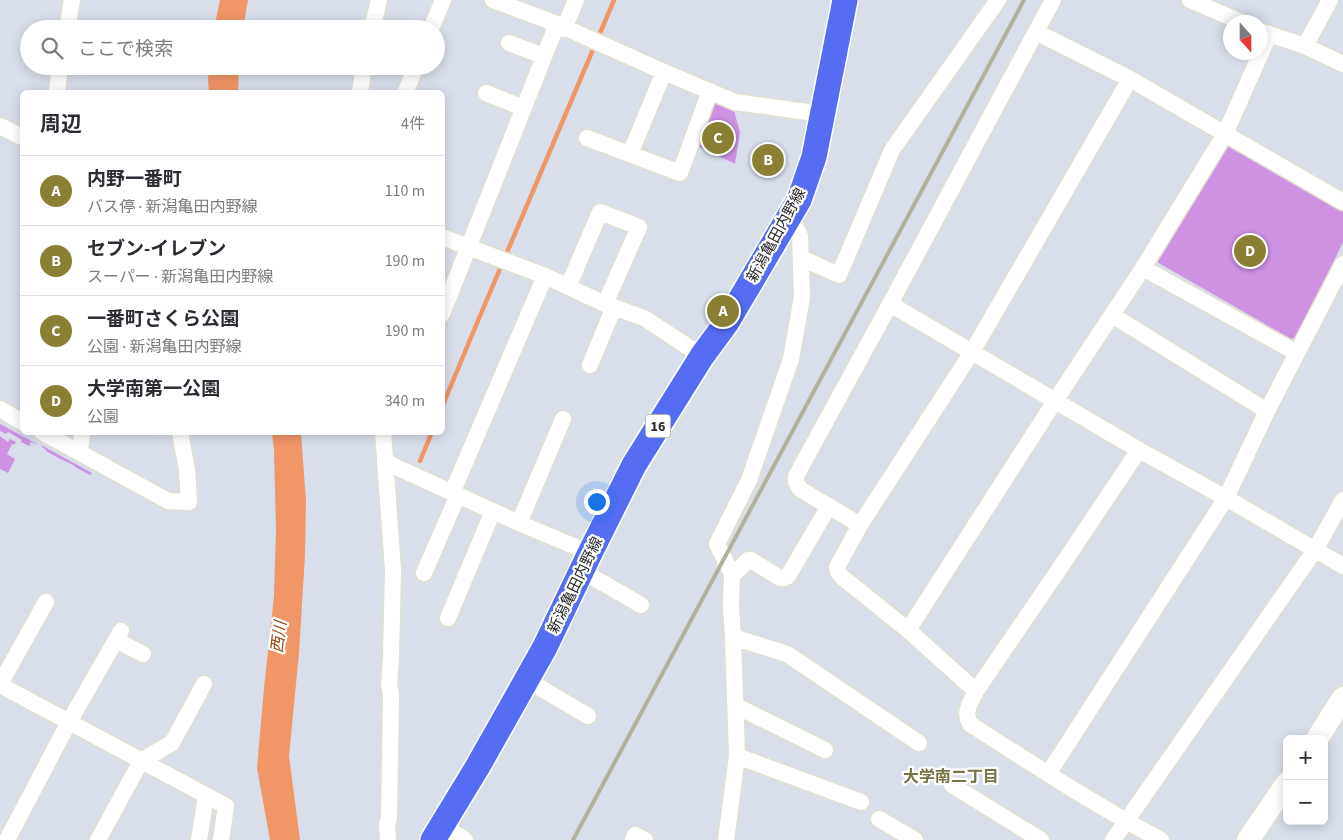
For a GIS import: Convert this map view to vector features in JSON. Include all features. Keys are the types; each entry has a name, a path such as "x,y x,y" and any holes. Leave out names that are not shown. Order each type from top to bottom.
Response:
{"main road":[{"name":"新潟亀田内野線","path":"438,832 546,647 634,465 702,356 727,322 800,200 814,157 845,0"}],"street":[{"path":"69,20 72,0"},
{"path":"374,20 379,0"},
{"path":"435,20 443,0"},
{"path":"492,0 561,26 735,102 822,114"},
{"path":"445,306 543,56 576,0"},
{"path":"801,258 839,275 892,150 998,0"},
{"path":"860,525 800,489 796,482 796,476 1053,0"},
{"path":"1190,0 1225,15"},
{"path":"1305,46 1330,0"},
{"path":"1036,32 1130,79 1343,202"},
{"path":"1268,34 1305,46 1343,64"},
{"path":"509,43 543,56"},
{"path":"908,630 1143,268 1225,134 1254,60"},
{"path":"630,154 664,72"},
{"path":"56,90 59,75"},
{"path":"360,90 363,75"},
{"path":"406,90 412,75"},
{"path":"976,691 908,630 842,577 837,567 860,525 972,352 1130,79"},
{"path":"587,138 680,173 710,91"},
{"path":"486,93 523,108"},
{"path":"0,126 20,136"},
{"path":"568,286 600,212 639,227 590,365"},
{"path":"726,840 737,756 731,607 732,574 717,544 750,480 791,359 802,297 800,236 790,216"},
{"path":"445,238 545,276 644,318 702,356"},
{"path":"1048,774 1226,498 1267,411 1343,264"},
{"path":"1143,268 1297,353"},
{"path":"424,573 545,276"},
{"path":"890,304 1139,450 1343,566"},
{"path":"1112,315 1267,411"},
{"path":"0,409 20,421"},
{"path":"520,524 562,419"},
{"path":"48,435 168,502 189,502 187,470 181,435"},
{"path":"77,451 81,444 82,435"},
{"path":"383,435 393,569 389,684 391,695 388,840"},
{"path":"1139,450 976,691 966,717 970,724 1048,774 1161,840"},
{"path":"385,462 520,524 586,562 641,605"},
{"path":"1113,840 1315,550 1343,500"},
{"path":"732,574 748,560 751,560 780,578 788,576 829,506"},
{"path":"448,618 493,511"},
{"path":"46,602 0,685 226,806 221,840"},
{"path":"7,840 69,722 119,635 143,654"},
{"path":"733,637 788,654 919,743"},
{"path":"526,680 588,716"},
{"path":"98,840 141,761 172,743 204,684"},
{"path":"1320,735 1343,698"},
{"path":"736,706 825,750"},
{"path":"737,756 861,802"},
{"path":"952,784 1041,840"},
{"path":"1248,840 1283,790"},
{"path":"200,840 206,796"},
{"path":"879,819 915,840"},
{"path":"438,832 465,840"},
{"path":"633,840 635,835 645,840"}],"shaded area":[{"path":"716,101 733,107 740,132 735,164 695,145"},
{"path":"1228,145 1343,211 1343,242 1297,337 1291,339 1155,261 1225,146"},
{"path":"0,424 37,444 31,442 29,446 8,432 6,434 0,431"},
{"path":"0,436 8,442 10,439 16,442 14,445 12,444 7,454 15,459 8,473 0,469"},
{"path":"41,445 92,473 90,475 62,460 46,451"}],"water":[{"path":"220,0 248,0 245,20 216,20"},
{"path":"208,75 239,75 238,90 209,90"},
{"name":"西川","path":"272,435 301,435 306,501 305,555 299,653 289,756 300,840 270,840 257,768 274,596 276,530"}],"waterway":[{"path":"445,400 614,0"},
{"path":"420,461 431,435"}],"railway":[{"path":"573,840 1024,0"}],"place":[{"name":"一番町さくら公園","path":"718,138"},
{"name":"セブン-イレブン","path":"768,160"},
{"name":"大学南第一公園","path":"1250,251"},
{"name":"内野一番町","path":"723,311"}],"district":[{"name":"大学南二丁目","path":"951,776"}]}
